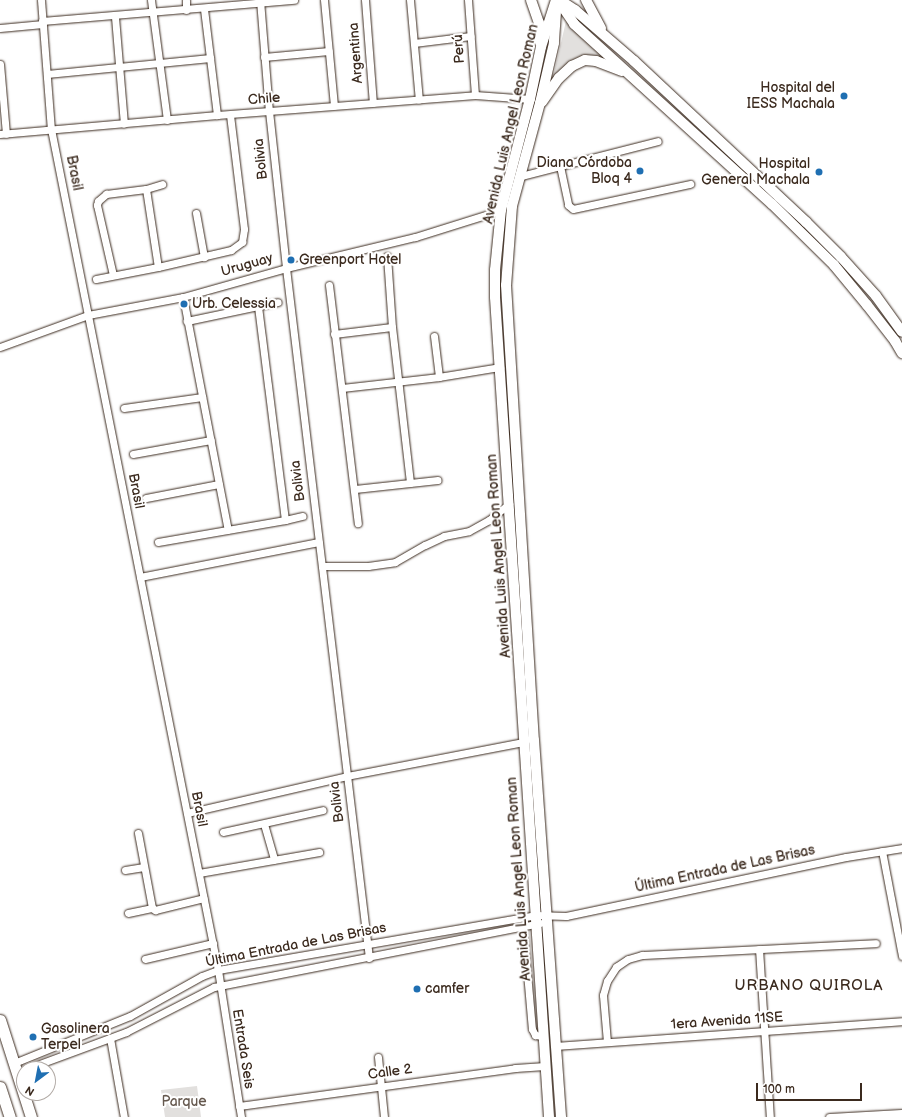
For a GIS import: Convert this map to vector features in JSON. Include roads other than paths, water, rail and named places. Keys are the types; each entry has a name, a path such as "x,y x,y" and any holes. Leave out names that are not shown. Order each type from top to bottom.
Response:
{"main road":[{"path":"531,0 539,23 541,47"},
{"path":"558,0 606,37 836,252 876,296 902,332"},
{"path":"558,0 574,24 772,204 834,265 895,341 902,353"},
{"name":"Avenida Luis Angel Leon Roman","path":"558,0 541,47 530,99 501,210 495,277 524,742 543,918 561,1117"},
{"name":"Avenida Luis Angel Leon Roman","path":"549,1117 544,1036 543,918 506,284 512,206 540,103 554,43 558,0"},
{"path":"586,0 590,10 606,37"},
{"path":"540,103 559,78 572,66 585,60 596,61 626,72"},
{"path":"505,453 511,464 512,487 517,488 518,484"},
{"path":"509,504 520,504"},
{"path":"510,521 512,517 516,520 518,551 523,566"},
{"path":"0,1020 17,1061"},
{"path":"0,1087 10,1117"},
{"path":"27,1101 31,1117"}],"street":[{"name":"Brasil","path":"41,0 52,129 204,898 220,986"},
{"path":"151,0 167,120"},
{"path":"186,0 186,10"},
{"path":"0,28 204,9 260,2 294,0"},
{"path":"324,0 334,106"},
{"name":"Argentina","path":"365,0 373,103"},
{"path":"410,0 419,100"},
{"name":"Perú","path":"468,0 475,95"},
{"name":"Bolivia","path":"260,2 269,111 286,268 369,958"},
{"path":"204,9 217,115"},
{"path":"114,17 124,124"},
{"path":"414,43 471,36"},
{"path":"264,57 329,51"},
{"path":"47,74 210,58"},
{"path":"0,64 3,134"},
{"name":"Chile","path":"3,134 217,115 475,95 530,99"},
{"path":"96,279 204,257 237,248 242,242 245,236 230,115"},
{"path":"521,176 658,141"},
{"path":"560,166 568,204 573,209 690,184"},
{"path":"113,275 97,205 98,201 106,194 146,189 162,184"},
{"path":"146,189 158,267"},
{"name":"Uruguay","path":"0,347 88,315 183,297 286,268 415,237 501,210"},
{"path":"196,213 204,257"},
{"path":"387,256 397,381 410,483"},
{"path":"329,285 358,523"},
{"path":"183,297 228,530"},
{"path":"187,321 278,302"},
{"path":"258,306 285,520"},
{"path":"334,334 392,327"},
{"path":"434,336 439,377"},
{"path":"342,388 439,377 500,367"},
{"path":"124,408 202,397"},
{"path":"133,454 211,440"},
{"path":"355,489 438,480"},
{"path":"146,498 219,484"},
{"path":"322,566 368,566 395,562 424,545 444,536 469,531 490,520 509,504"},
{"path":"158,542 303,516"},
{"path":"140,577 319,542"},
{"path":"187,813 347,776 524,742"},
{"path":"223,832 323,810"},
{"path":"264,824 274,860"},
{"path":"138,833 152,908"},
{"name":"Última Entrada de Las Brisas","path":"37,1061 130,1016 202,976 218,970 367,944 543,918 566,916 846,857 902,848"},
{"path":"882,851 902,956"},
{"path":"199,873 319,852"},
{"path":"125,870 144,867"},
{"path":"128,913 152,908 155,910 204,898"},
{"name":"Última Entrada de Las Brisas","path":"43,1061 126,1032 206,990 523,927 543,918"},
{"path":"523,927 532,1029 535,1035 544,1036"},
{"path":"145,959 212,943"},
{"path":"606,1042 603,995 607,981 616,967 628,959 642,955 876,943"},
{"path":"759,949 770,1117"},
{"name":"Entrada Seis","path":"220,986 241,1117"},
{"name":"1era Avenida 11SE","path":"555,1046 901,1021"},
{"path":"110,1038 124,1117"},
{"path":"378,1057 384,1117"},
{"name":"Calle 2","path":"239,1106 516,1068 545,1066"},
{"path":"829,1117 902,1113"}],"place":[{"name":"Hospital del IESS Machala","path":"844,96"},
{"name":"Diana Córdoba Bloq 4","path":"640,171"},
{"name":"Hospital General Machala","path":"819,172"},
{"name":"Greenport Hotel","path":"291,260"},
{"name":"Urb. Celessia","path":"184,304"},
{"name":"camfer","path":"417,989"},
{"name":"Gasolinera Terpel","path":"33,1037"}],"district":[{"name":"URBANO QUIROLA","path":"809,986"}],"park label":[{"name":"Parque","path":"184,1102"}]}
